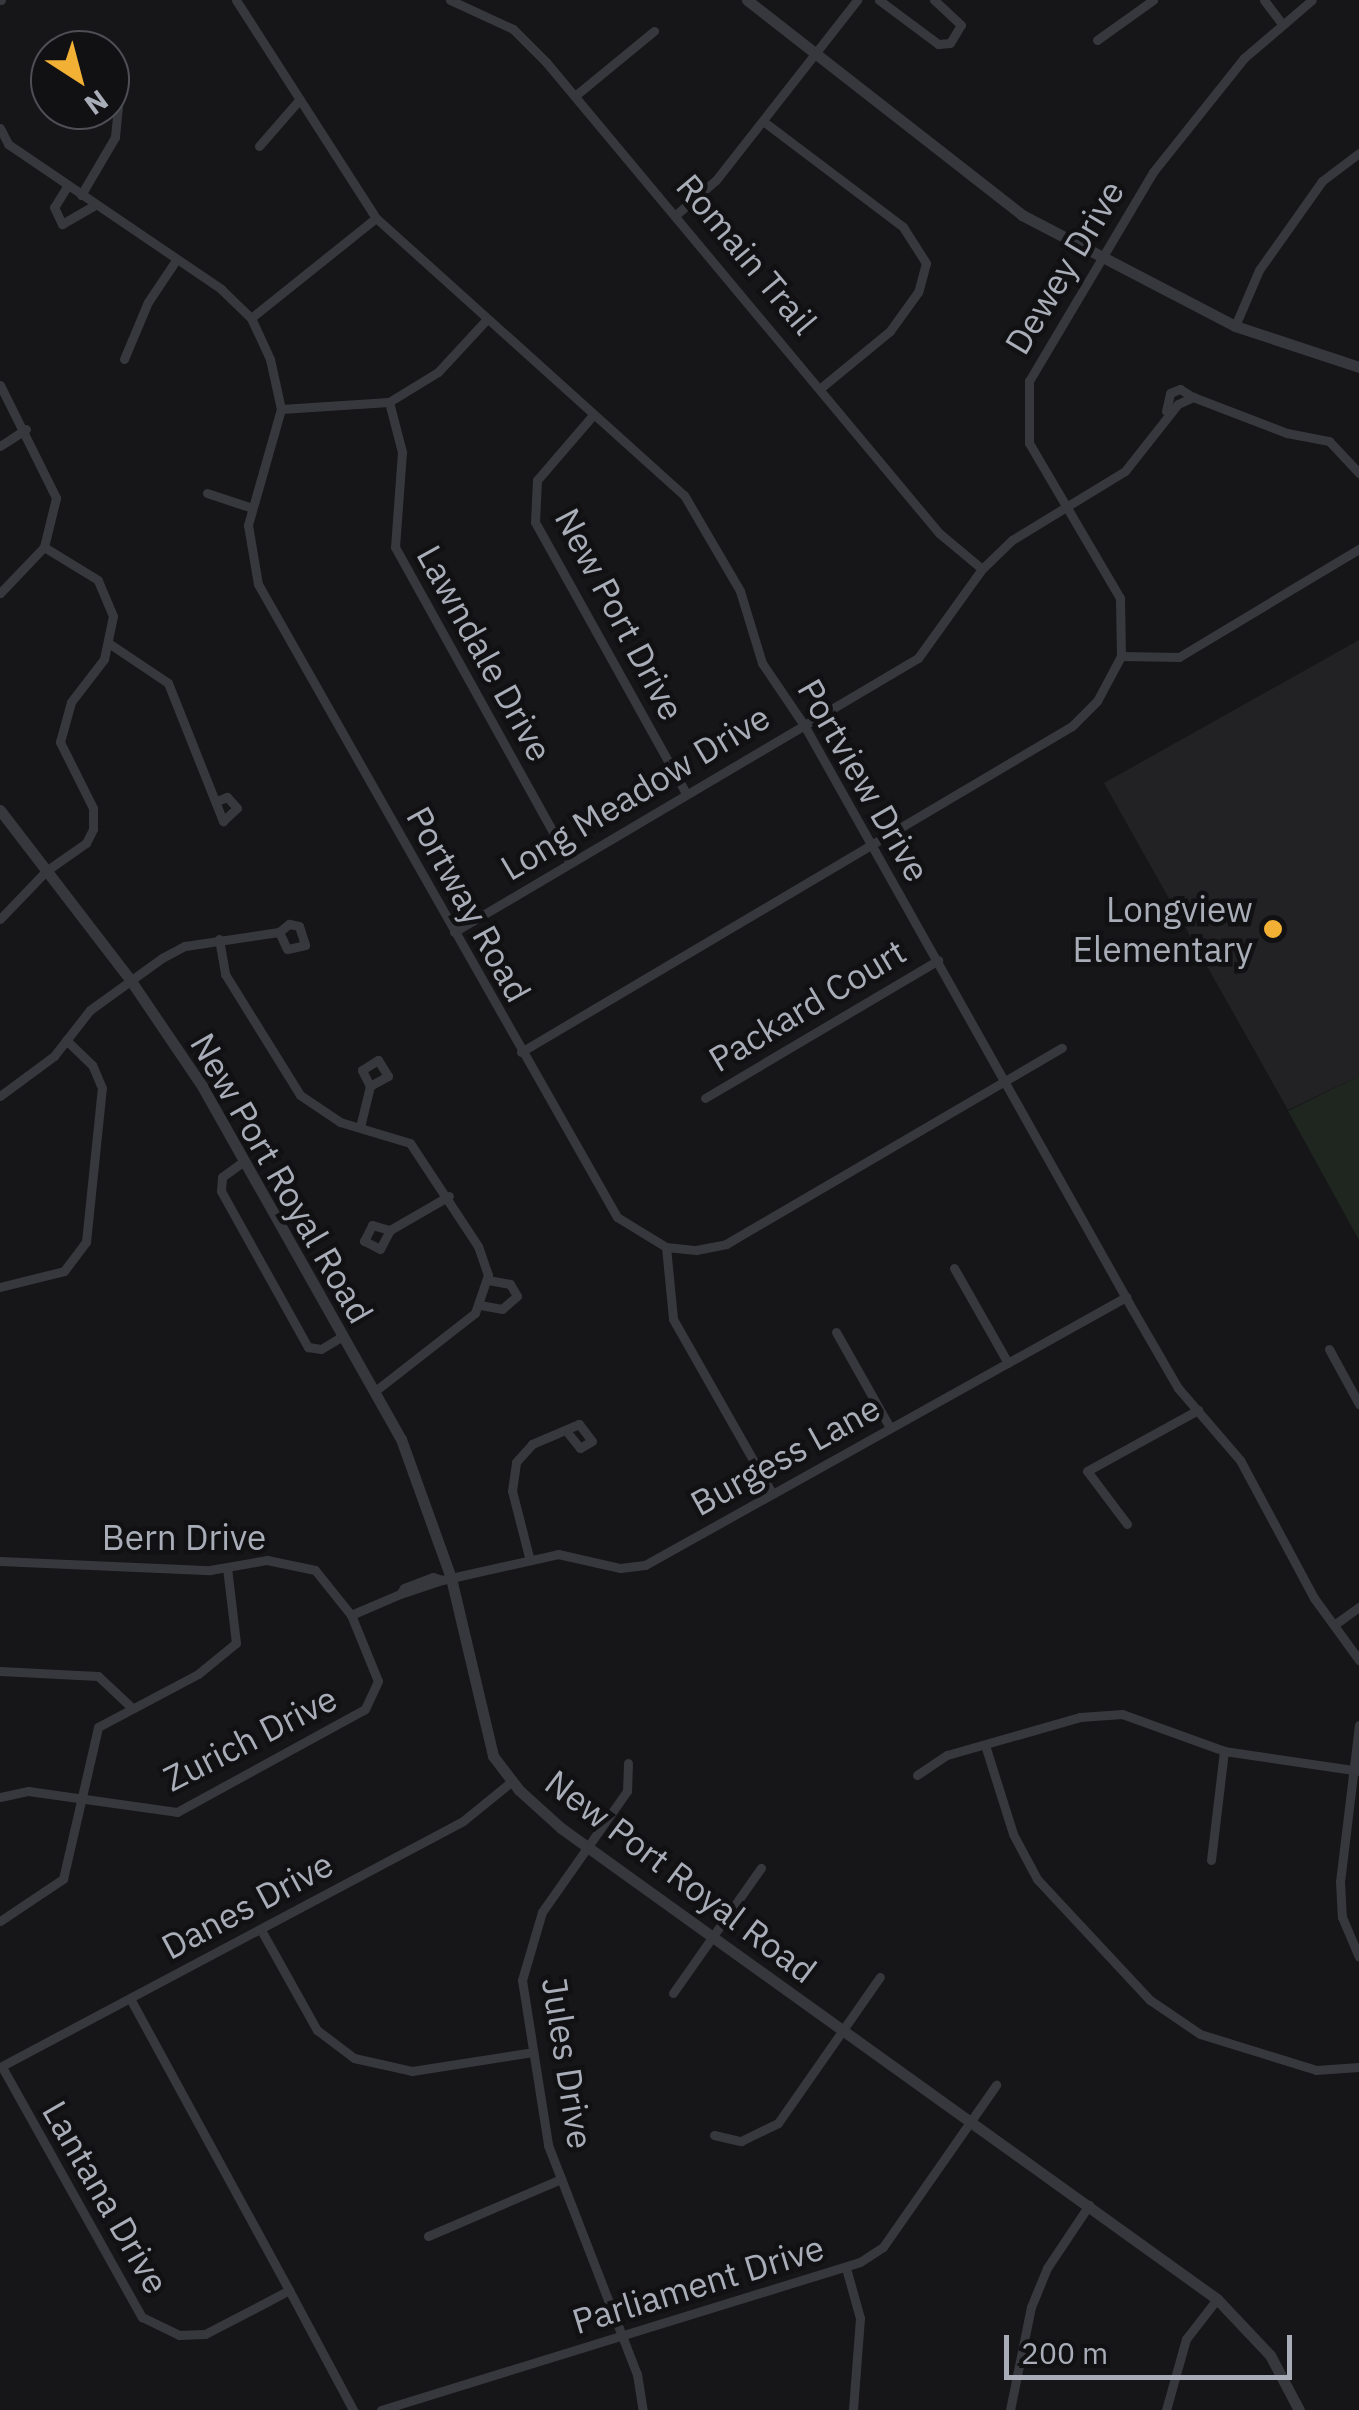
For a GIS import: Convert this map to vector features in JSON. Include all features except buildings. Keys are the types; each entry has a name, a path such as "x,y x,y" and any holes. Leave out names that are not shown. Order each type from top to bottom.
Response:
{"street":[{"name":"Portview Drive","path":"236,0 376,218 684,495 740,591 762,663 804,724 1126,1298 1198,1410 1240,1460 1334,1625 1359,1660"},
{"name":"Romain Trail","path":"450,0 481,5 513,29 576,95 822,386 939,533 982,569"},
{"path":"747,0 1022,215 1234,326 1359,367"},
{"path":"678,213 716,180 857,0"},
{"path":"879,0 938,44 950,43 961,25 934,0"},
{"path":"1097,40 1153,0"},
{"path":"1264,0 1280,21"},
{"name":"Dewey Drive","path":"522,1052 1072,726 1097,702 1121,656 1120,598 1029,444 1028,381 1153,172 1280,21 1312,0"},
{"path":"576,95 654,31"},
{"path":"259,146 300,98"},
{"path":"764,122 903,228 926,263 918,292 890,331 822,386"},
{"path":"0,128 8,144 176,260 251,318 270,359 282,409 388,402 438,372 486,320"},
{"path":"81,194 116,130"},
{"path":"1234,326 1259,270 1322,181 1359,153"},
{"path":"68,185 54,207 62,224 96,204"},
{"path":"251,318 376,218"},
{"path":"124,359 148,302 176,260"},
{"path":"0,386 26,429 56,498 44,547 0,592"},
{"name":"Long Meadow Drive","path":"454,932 685,792 918,658 982,569 1012,540 1126,472 1166,412 1193,398 1287,433 1329,441 1359,473"},
{"name":"Lawndale Drive","path":"388,402 402,452 392,524 395,547 570,863"},
{"name":"Portway Road","path":"282,409 252,508 250,552 258,584 602,1197 617,1216 666,1247"},
{"name":"New Port Drive","path":"593,415 537,480 534,522 685,792"},
{"path":"0,446 26,429"},
{"path":"207,494 252,508"},
{"path":"0,919 46,870 86,843 94,828 93,808 60,742 70,702 110,644 109,595 98,580 44,547"},
{"path":"1121,656 1179,657 1359,549"},
{"path":"110,644 168,683 199,748 210,798 219,800"},
{"name":"New Port Royal Road","path":"0,810 130,980 244,1161 400,1438 447,1579 482,1721 494,1756 512,1780 586,1846 1218,2300 1270,2355 1299,2410"},
{"path":"0,1096 66,1040 90,1010 185,946 279,932"},
{"path":"219,939 225,974 300,1095 318,1111 410,1143 449,1196 478,1246 488,1280 480,1305 463,1328 374,1392"},
{"name":"Packard Court","path":"705,1098 938,960"},
{"path":"0,1286 64,1270 86,1242 102,1088 92,1065 66,1040"},
{"path":"772,1492 673,1318 666,1247 696,1250 726,1244 1062,1048"},
{"path":"360,1128 370,1086"},
{"path":"244,1161 222,1177 220,1191 308,1347 320,1348 343,1336"},
{"path":"390,1230 449,1196"},
{"path":"954,1268 1008,1363"},
{"path":"480,1305 502,1309 517,1296 510,1284 488,1280"},
{"name":"Burgess Lane","path":"447,1579 529,1557 645,1565 1126,1298"},
{"path":"836,1332 890,1428"},
{"path":"1329,1349 1359,1404"},
{"path":"1127,1524 1087,1471 1198,1410"},
{"path":"529,1557 512,1492 516,1462 532,1444 568,1434"},
{"name":"Bern Drive","path":"0,1560 227,1568 267,1560 314,1570 351,1615"},
{"path":"0,1921 62,1880 98,1727 130,1706 198,1674 236,1644 227,1568"},
{"path":"351,1615 447,1579"},
{"path":"1334,1625 1359,1607"},
{"name":"Zurich Drive","path":"0,1797 28,1791 177,1812 354,1717 374,1696 378,1681 351,1615"},
{"path":"0,1671 98,1676 130,1706"},
{"path":"917,1775 947,1756 1080,1717 1122,1714 1224,1752 1356,1770"},
{"path":"1359,1725 1340,1900 1359,1957"},
{"path":"985,1745 1013,1834 1037,1879 1150,2000 1200,2034 1316,2070 1359,2067"},
{"path":"1211,1860 1224,1752"},
{"name":"Jules Drive","path":"628,1763 627,1791 586,1846 528,1946 522,1980 548,2146 622,2335 643,2410"},
{"name":"Danes Drive","path":"1,2067 464,1821 512,1780"},
{"path":"673,1993 762,1868"},
{"path":"261,1930 317,2030 354,2058 412,2071 534,2052"},
{"path":"714,2135 741,2140 778,2123 880,1977"},
{"path":"130,1998 353,2410"},
{"name":"Lantana Drive","path":"1,2067 142,2317 178,2335 206,2334 289,2290"},
{"name":"Parliament Drive","path":"381,2410 846,2268 883,2246 996,2085"},
{"path":"428,2236 561,2179"},
{"path":"1010,2410 1036,2295 1089,2205"},
{"path":"846,2268 860,2318 853,2410"},
{"path":"1166,2410 1186,2339 1218,2300"}],"shaded area":[{"name":"Longview Elementary","path":"1359,640 1359,1076 1288,1110 1104,783"},
{"path":"1359,1076 1359,1240 1288,1111"}],"place":[{"name":"Longview Elementary","path":"1273,929"}]}
